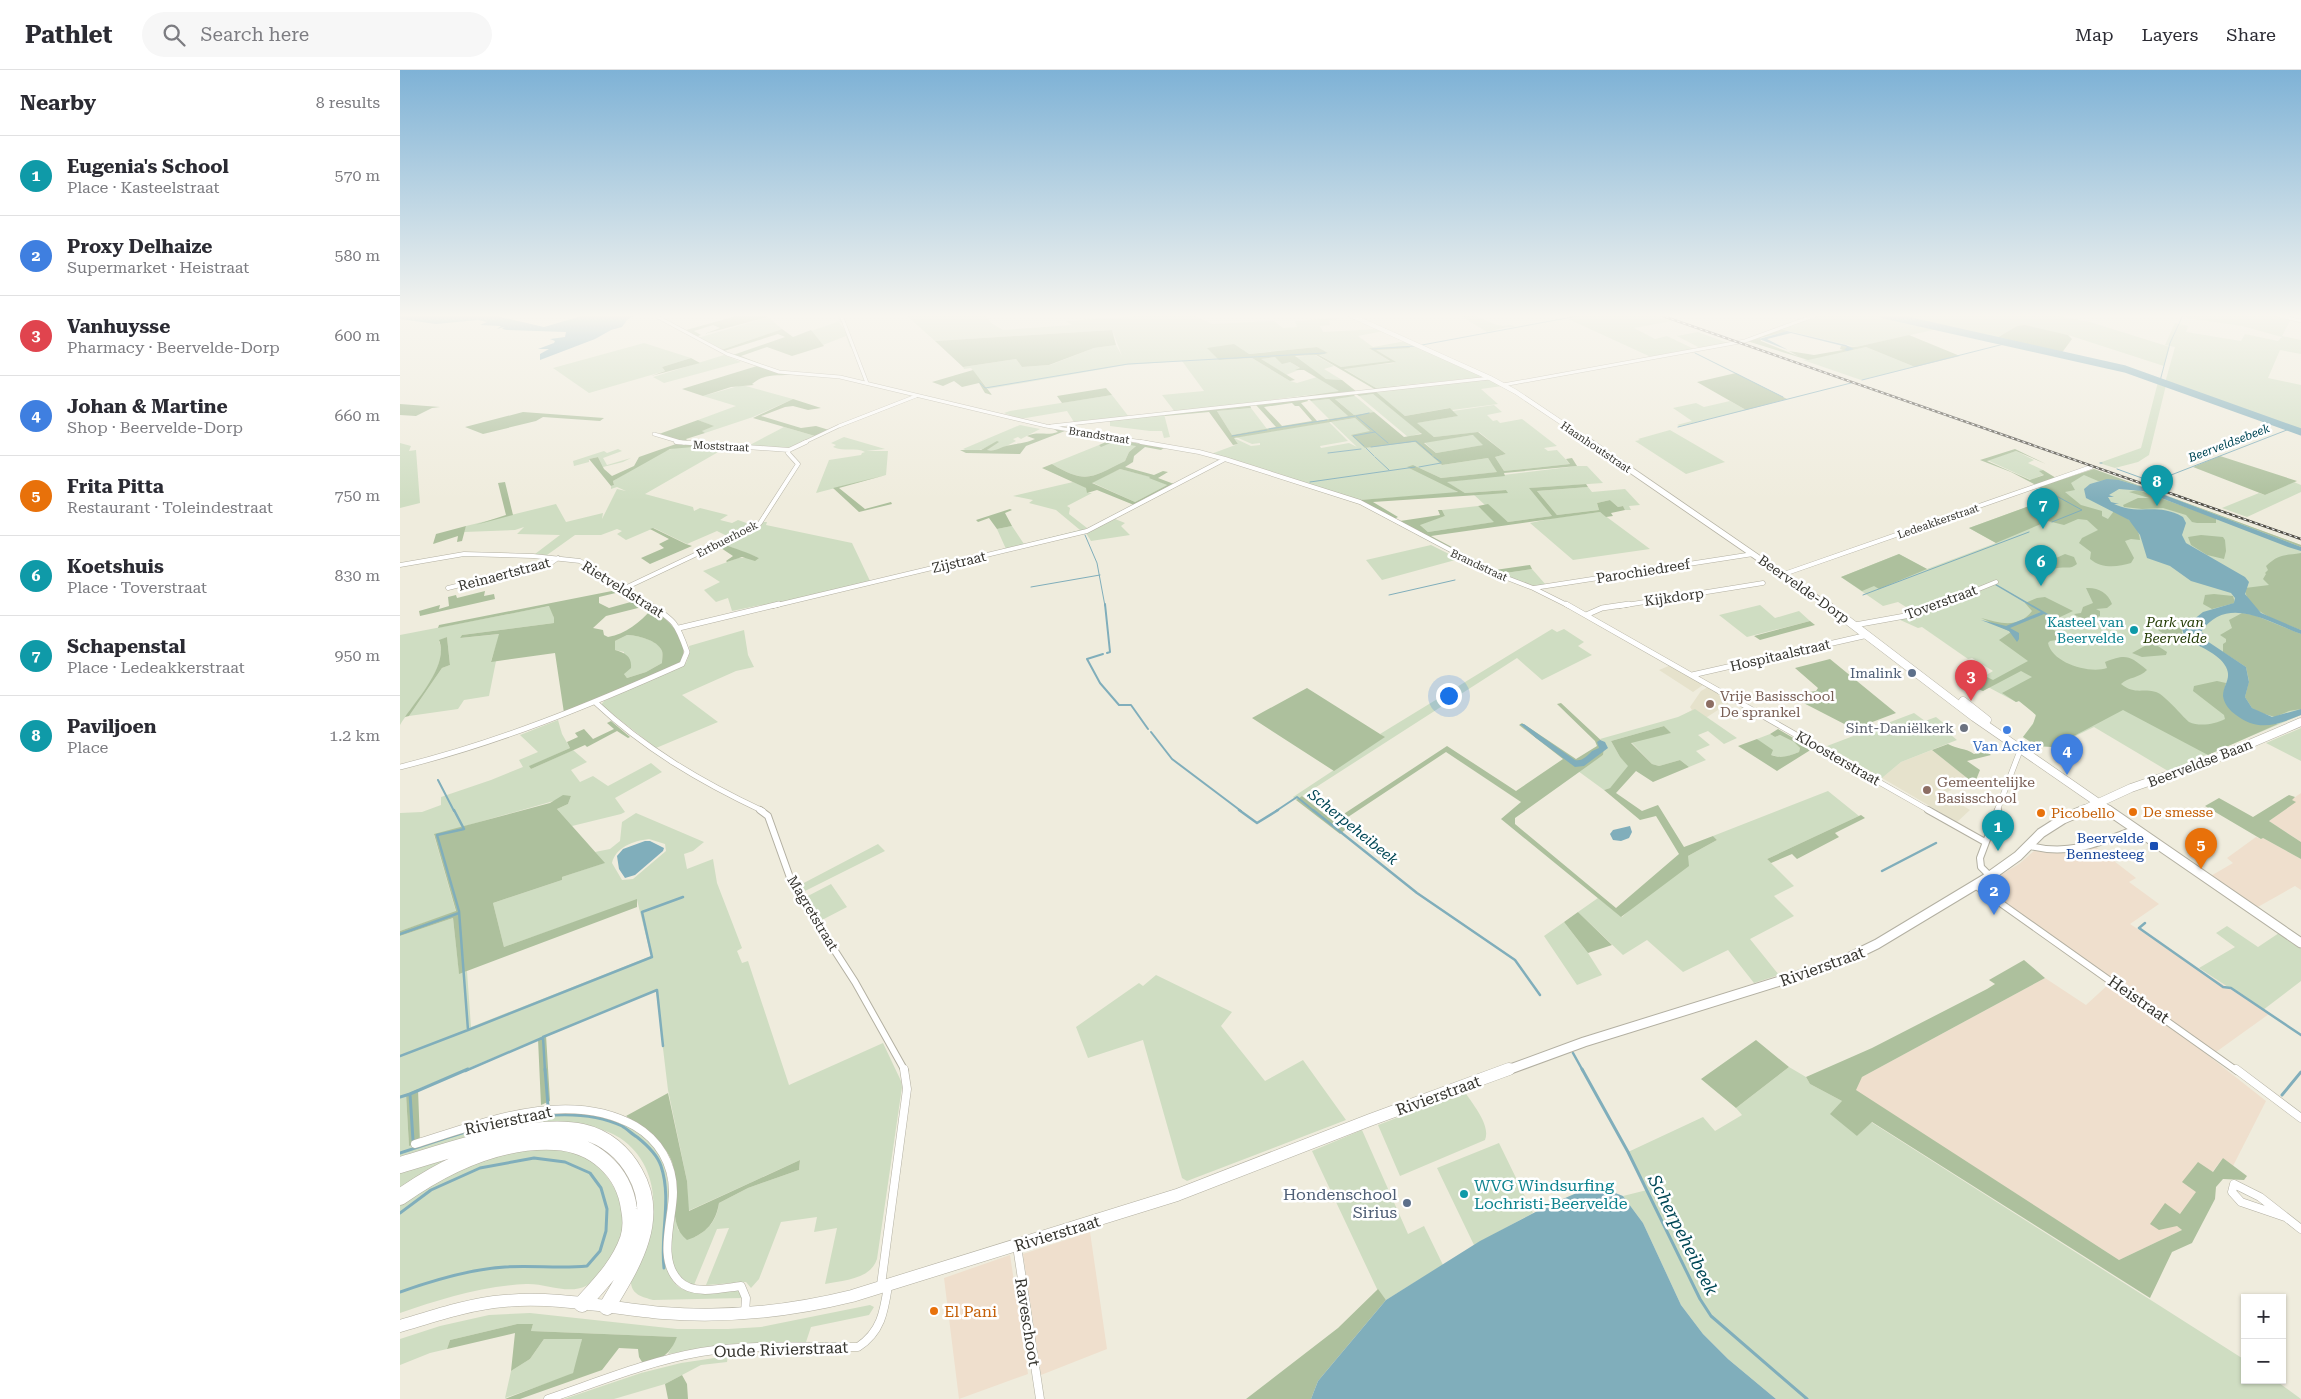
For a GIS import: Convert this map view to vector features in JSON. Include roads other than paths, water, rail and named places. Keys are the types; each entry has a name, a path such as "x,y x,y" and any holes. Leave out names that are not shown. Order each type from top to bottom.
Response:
{"highway":[{"path":"400,1165 479,1143 537,1132 565,1130 587,1133 608,1142 622,1154 637,1172 644,1188 646,1222 642,1239 630,1269 607,1308"},
{"path":"400,1197 450,1167 508,1147 555,1142 584,1147 599,1155 613,1168 624,1186 630,1203 631,1221 628,1238 621,1254 582,1304"}],"street":[{"name":"Brandstraat","path":"840,377 1046,426 1199,452 1224,459 1360,502 1485,569 1533,588"},
{"path":"866,377 868,383"},
{"path":"1503,385 1547,377"},
{"path":"1046,426 1490,378"},
{"name":"Haanhoutstraat","path":"1490,378 1754,554"},
{"path":"789,450 839,426 916,396"},
{"name":"Moststraat","path":"654,434 679,443 789,450"},
{"name":"Ertbuerhoek","path":"625,588 760,523 798,464 788,453 789,450"},
{"name":"Zijstraat","path":"679,628 1087,531 1224,459"},
{"name":"Ledeakkerstraat","path":"1784,574 2087,470 2090,467"},
{"name":"Rietveldstraat","path":"400,565 464,554 559,558 580,561 667,616 679,628"},
{"name":"Beervelde-Dorp","path":"1754,554 1855,625 1974,717 2006,737"},
{"name":"Parochiedreef","path":"1533,588 1754,554"},
{"name":"Reinaertstraat","path":"448,588 551,563 559,558"},
{"name":"Kijkdorp","path":"1586,615 1602,608 1682,598 1763,582"},
{"name":"Toverstraat","path":"1855,625 1916,614 1996,582"},
{"name":"Kloosterstraat","path":"1533,588 1586,615 1985,842"},
{"name":"Beervelde-Dorp","path":"1855,625 1878,638 1973,709 2006,737 2098,803 2301,943"},
{"path":"400,767 514,735 682,664 687,652 679,628"},
{"name":"Hospitaalstraat","path":"1692,675 1868,635"},
{"name":"Magretstraat","path":"595,702 610,717 694,778 763,811 768,816 793,886 855,982 900,1060 906,1074 907,1089 885,1287"},
{"name":"Beerveldse Baan","path":"2098,803 2131,788 2212,760 2301,722"},
{"path":"1990,876 1981,869 1979,863 1985,842 2021,748"},
{"name":"Rivierstraat","path":"400,1326 445,1312 503,1301 530,1299 665,1313 745,1313 823,1303 885,1287 1177,1195 1370,1120 1584,1042 1830,966 1877,944 1990,876 2030,846 2041,833 2098,803"},
{"path":"2030,846 2051,851 2083,849 2128,832"},
{"name":"Heistraat","path":"1975,885 2184,1031 2301,1118"},
{"name":"Rivierstraat","path":"415,1144 502,1119 547,1110 592,1110 625,1119 643,1130 659,1146 670,1170 673,1190 668,1248 671,1267 676,1278 687,1287 741,1286 745,1291 747,1302 745,1313"},
{"path":"2285,1217 2241,1202 2232,1192 2234,1184 2244,1187 2285,1217 2301,1229"},
{"name":"Raveschoot","path":"1017,1245 1040,1399"},
{"name":"Oude Rivierstraat","path":"548,1399 700,1352 737,1348 858,1347 870,1340 880,1328 885,1287"}],"water":[{"path":"2107,479 2119,480 2146,488 2301,547 2301,551 2288,547 2143,491 2119,489 2109,495 2114,497 2108,497 2111,502 2119,504 2114,504 2123,507 2164,510 2183,517 2186,523 2182,535 2186,543 2245,577 2249,582 2245,594 2261,613 2301,630 2301,634 2262,618 2235,613 2223,615 2211,621 2201,632 2208,636 2207,641 2246,667 2249,682 2245,697 2252,708 2272,717 2301,709 2301,715 2276,724 2260,725 2244,720 2230,709 2223,696 2228,671 2223,662 2185,638 2182,629 2203,612 2234,603 2235,598 2231,593 2191,581 2170,566 2147,558 2140,535 2129,520 2086,498 2084,489 2090,484"},
{"path":"1996,584 2055,618 2044,614 2010,628 2019,633 2017,642 2009,631 1981,620 2006,626 2041,612"},
{"path":"1520,724 1524,724 1575,760 1582,759 1599,748 1597,742 1600,740 1605,742 1608,748 1584,766 1575,767"},
{"path":"1630,826 1632,832 1629,838 1621,841 1613,840 1610,834 1613,830"},
{"path":"650,841 664,848 663,851 635,875 625,878 619,869 617,856 623,849"},
{"path":"1595,1185 1623,1196 1643,1223 1681,1305 1703,1334 1728,1359 1776,1399 1311,1399 1318,1381 1386,1300 1480,1241 1549,1205"}],"waterway":[{"path":"980,383 985,388 1050,377"},
{"path":"1743,377 1783,397"},
{"path":"1862,380 1874,377"},
{"path":"2147,377 2301,432"},
{"path":"2160,381 2161,377"},
{"path":"1678,427 1851,383"},
{"path":"1369,413 1356,416 1375,432"},
{"path":"1330,420 1355,416"},
{"path":"1269,429 1327,420"},
{"name":"Beerveldsebeek","path":"2117,469 2153,482 2292,428"},
{"path":"1232,436 1267,430"},
{"path":"1364,446 1353,436 1375,432"},
{"path":"1375,432 1388,443"},
{"path":"1371,447 1416,441 1432,455"},
{"path":"1366,448 1374,456"},
{"path":"1328,453 1361,449"},
{"path":"1375,457 1389,470"},
{"path":"1434,457 1441,462"},
{"path":"1419,467 1441,463"},
{"path":"1310,482 1415,467"},
{"name":"Beerveldsebeek","path":"2040,487 2082,510 2052,522"},
{"name":"Beerveldsebeek","path":"1863,595 2029,532"},
{"name":"Scherpeheibeek","path":"1085,535 1097,563 1099,575"},
{"path":"1031,587 1099,575"},
{"name":"Scherpeheibeek","path":"1099,575 1105,606"},
{"path":"1389,595 1455,580"},
{"name":"Scherpeheibeek","path":"1105,604 1110,652 1107,653"},
{"name":"Scherpeheibeek","path":"1103,654 1087,659 1100,683 1119,705 1131,705 1148,729"},
{"name":"Scherpeheibeek","path":"1151,732 1172,759 1241,811"},
{"path":"438,780 454,811"},
{"name":"Scherpeheibeek","path":"1276,811 1297,797 1314,811"},
{"path":"454,810 464,829 437,835 459,911 468,1030"},
{"name":"Scherpeheibeek","path":"1239,810 1257,823 1278,810"},
{"name":"Scherpeheibeek","path":"1313,810 1417,893 1515,960 1540,995"},
{"path":"1882,871 1936,843"},
{"path":"468,1030 652,957 642,912 683,897"},
{"path":"400,934 459,913"},
{"path":"2145,923 2139,928 2223,987 2231,988 2301,1035"},
{"path":"545,1071 543,1037 657,990 663,1046"},
{"path":"400,1056 468,1030"},
{"path":"465,1071 542,1038"},
{"name":"Scherpeheibeek","path":"1573,1053 1583,1071"},
{"path":"410,1094 468,1069"},
{"path":"545,1069 548,1106"},
{"name":"Scherpeheibeek","path":"1582,1069 1628,1152 1700,1299 1711,1316 1807,1399"},
{"path":"2282,1095 2301,1072"},
{"path":"400,1097 410,1094"},
{"path":"410,1094 413,1140"},
{"path":"400,1153 481,1128 540,1116 569,1115 597,1118 622,1126 648,1147 661,1166 666,1191 663,1242 664,1268"},
{"path":"400,1213 431,1190 480,1168 534,1158 565,1162 590,1173 601,1188 607,1209 606,1231 600,1251 587,1266 492,1268 452,1276 400,1292"}],"railway":[{"path":"1837,377 2301,539"}],"place":[{"name":"Paviljoen","path":"2157,506"},
{"name":"Schapenstal","path":"2043,529"},
{"name":"Koetshuis","path":"2041,586"},
{"name":"Kasteel van Beervelde","path":"2134,630"},
{"name":"Imalink","path":"1912,673"},
{"name":"Vanhuysse","path":"1971,701"},
{"name":"Vrije Basisschool De sprankel","path":"1710,704"},
{"name":"Sint-Daniëlkerk","path":"1964,728"},
{"name":"Van Acker","path":"2007,730"},
{"name":"Johan & Martine","path":"2067,775"},
{"name":"Gemeentelijke Basisschool","path":"1927,790"},
{"name":"De smesse","path":"2133,812"},
{"name":"Picobello","path":"2041,813"},
{"name":"Beervelde Bennesteeg","path":"2154,846"},
{"name":"Eugenia's School","path":"1998,851"},
{"name":"Frita Pitta","path":"2201,869"},
{"name":"Proxy Delhaize","path":"1994,915"},
{"name":"WVG Windsurfing Lochristi-Beervelde","path":"1464,1194"},
{"name":"Hondenschool Sirius","path":"1407,1203"},
{"name":"El Pani","path":"934,1311"}],"park label":[{"name":"Park van Beervelde","path":"2175,630"}]}
